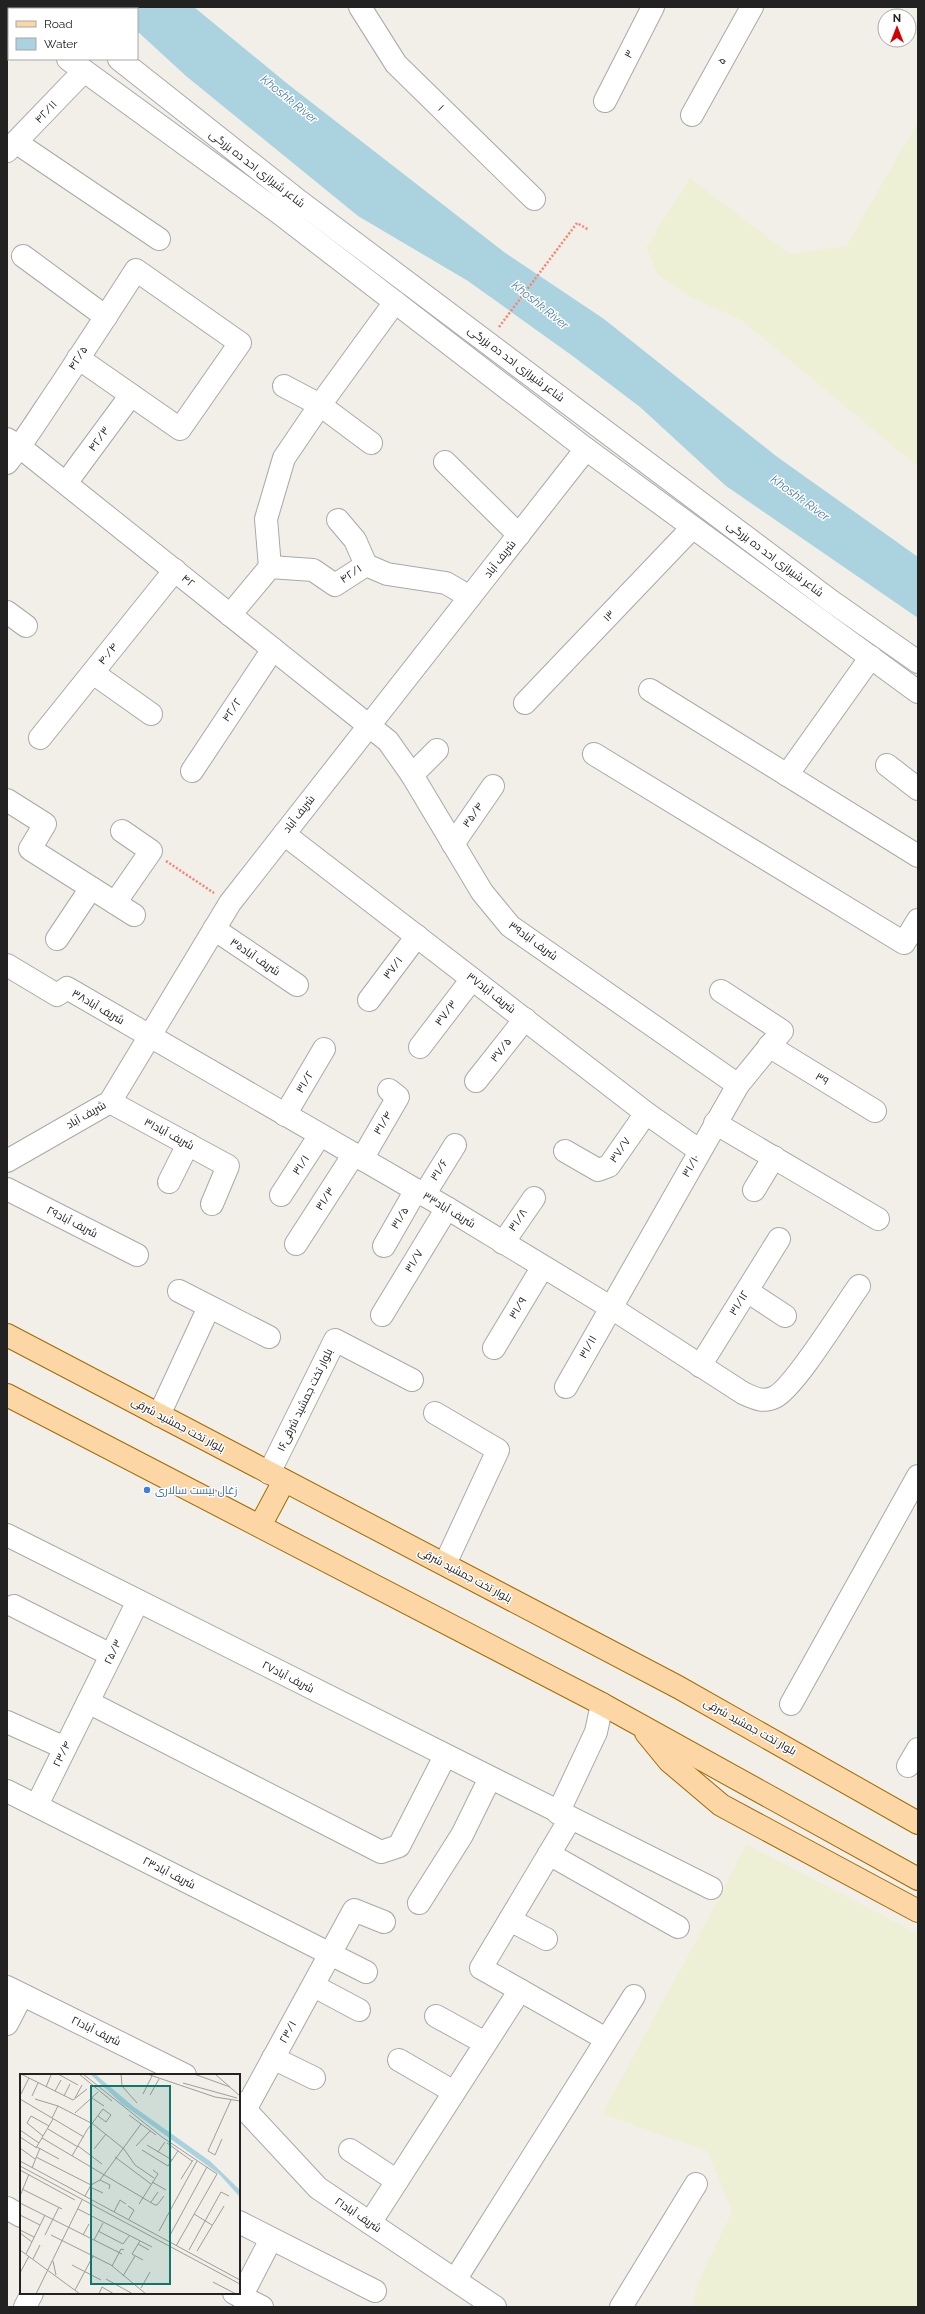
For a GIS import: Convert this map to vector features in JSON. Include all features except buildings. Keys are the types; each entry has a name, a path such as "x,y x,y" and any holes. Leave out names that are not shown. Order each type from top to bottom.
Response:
{"main road":[{"name":"بلوار تخت جمشید شرقی","path":"7,1335 678,1687 918,1823"},
{"path":"7,1395 602,1704 918,1879"},
{"path":"260,1526 277,1477"},
{"path":"637,1723 669,1761 721,1805 918,1910"}],"street":[{"name":"۱","path":"360,7 396,64 534,199"},
{"name":"۳","path":"606,101 653,7"},
{"name":"۵","path":"692,115 752,7"},
{"name":"شاعر شیرازی احد ده بزرگی","path":"120,60 295,198 831,601 918,662"},
{"name":"۴۲/۱۱","path":"12,147 76,65"},
{"path":"76,65 278,212 586,449 692,528 918,692"},
{"path":"12,147 159,239"},
{"path":"23,256 106,317"},
{"name":"۴۲/۵","path":"11,449 78,358 136,270 240,342 180,429 131,395"},
{"path":"230,615 270,567 266,519 284,458 320,405 396,302"},
{"path":"78,358 131,395"},
{"path":"284,386 320,405 371,443"},
{"name":"۴۲/۳","path":"66,483 131,395"},
{"name":"۴۲","path":"11,449 66,483 368,726"},
{"name":"شریف آباد","path":"7,1161 110,1102 230,903 586,449"},
{"path":"445,462 519,535"},
{"path":"338,520 355,540 366,565"},
{"name":"۱۳","path":"525,703 692,528"},
{"name":"۴۲/۱","path":"270,567 313,570 335,585 366,565 386,574 414,576 446,583 470,597"},
{"name":"۴۰/۴","path":"40,738 174,570"},
{"path":"7,612 26,626"},
{"name":"۴۲/۲","path":"192,771 273,649"},
{"path":"787,775 871,658"},
{"path":"93,673 151,714"},
{"path":"650,690 918,856"},
{"name":"شریف آباد۳۹","path":"368,726 388,741 412,775 482,892 510,926 738,1085"},
{"path":"412,775 437,750"},
{"path":"594,754 904,943 918,920"},
{"path":"887,765 918,789"},
{"name":"۳۵/۴","path":"453,844 493,786"},
{"path":"7,800 46,824 30,849 134,915"},
{"path":"115,903 151,851 122,831"},
{"name":"شریف آباد۳۷","path":"284,834 646,1113 700,1150"},
{"path":"57,939 91,888"},
{"name":"شریف آباد۳۵","path":"214,929 297,985"},
{"name":"۳۷/۱","path":"369,1000 417,936"},
{"name":"شریف آباد۳۸","path":"7,965 57,995 67,988 150,1036"},
{"name":"۳۷/۳","path":"420,1047 472,979"},
{"name":"۳۹","path":"721,992 776,1039 875,1111"},
{"name":"۳۷/۵","path":"476,1081 525,1019"},
{"name":"شریف آباد۳۳","path":"150,1036 447,1208 542,1268 610,1307 743,1393 762,1401 776,1397 794,1380 859,1286"},
{"name":"۳۱/۱۰","path":"610,1307 738,1085 776,1039"},
{"name":"۳۱/۲","path":"285,1115 324,1049"},
{"name":"۳۱/۴","path":"358,1156 398,1098 389,1090"},
{"name":"شریف آباد۳۱","path":"110,1102 228,1166 212,1204"},
{"name":"۳۷/۷","path":"565,1151 598,1170 609,1166 646,1113"},
{"path":"715,1123 878,1219"},
{"name":"۳۱/۱","path":"281,1195 320,1135"},
{"path":"169,1182 188,1144"},
{"name":"۳۱/۶","path":"420,1193 454,1144"},
{"name":"۳۱/۳","path":"296,1244 358,1156"},
{"path":"754,1190 774,1157"},
{"name":"شریف آباد۲۹","path":"7,1189 137,1255"},
{"name":"۳۱/۵","path":"384,1246 420,1193"},
{"name":"۳۱/۸","path":"503,1243 534,1198"},
{"name":"۳۱/۷","path":"382,1315 447,1208"},
{"name":"۳۱/۱۲","path":"700,1366 779,1239"},
{"name":"۳۱/۹","path":"494,1348 542,1268"},
{"path":"179,1291 269,1337"},
{"path":"746,1291 785,1316"},
{"path":"159,1415 209,1307"},
{"name":"۳۱/۱۱","path":"566,1387 610,1307"},
{"name":"بلوار تخت جمشید شرقی۱۶","path":"277,1477 335,1340 412,1380"},
{"path":"435,1413 498,1450 445,1564"},
{"path":"791,1704 918,1476"},
{"name":"شریف آباد۲۷","path":"7,1535 564,1816 711,1888"},
{"name":"۲۵/۳","path":"88,1702 138,1601"},
{"path":"14,1606 112,1655"},
{"path":"88,1702 380,1852 399,1846 445,1756"},
{"name":"۲۳/۴","path":"36,1805 88,1702"},
{"path":"602,1704 596,1732 549,1854 481,1968 606,2039"},
{"path":"7,1722 65,1748"},
{"path":"419,1903 462,1835 490,1778"},
{"name":"شریف آباد۲۳","path":"7,1790 366,1972"},
{"path":"549,1854 678,1927"},
{"name":"۲۳/۱","path":"242,2106 273,2058 331,1955 354,1910 384,1922"},
{"path":"510,1920 546,1939"},
{"path":"314,1986 359,2010"},
{"path":"370,2223 520,1990"},
{"path":"7,2024 15,1991"},
{"name":"شریف آباد۲۱","path":"15,1991 183,2074"},
{"path":"455,2280 634,1996"},
{"path":"436,2016 485,2043"},
{"path":"273,2058 314,2078"},
{"path":"400,2060 454,2092"},
{"name":"شریف آباد۲۱","path":"242,2106 318,2188 494,2307"},
{"path":"350,2150 397,2181"},
{"path":"621,2307 696,2184"},
{"path":"7,2208 20,2215"},
{"path":"240,2223 375,2291"},
{"path":"240,2292 271,2239"},
{"path":"25,2307 32,2294"},
{"path":"238,2295 262,2307"}],"path":[{"path":"496,331 577,223 589,230"},
{"path":"151,851 230,903"}],"green space":[{"path":"918,122 918,467 741,320 690,297 658,275 646,247 690,178 790,254 846,246"},
{"path":"746,1844 918,1934 918,2307 692,2307 698,2282 732,2211 707,2151 602,2114 720,1896"}],"water":[{"name":"Khoshk River","path":"111,7 194,7 289,85 504,252 604,319 776,456 918,557 918,618 726,486 640,407 574,357 468,281 358,216 186,76 138,32 138,8"}],"place":[{"name":"زغال بیست سالاری","path":"147,1490"}]}
